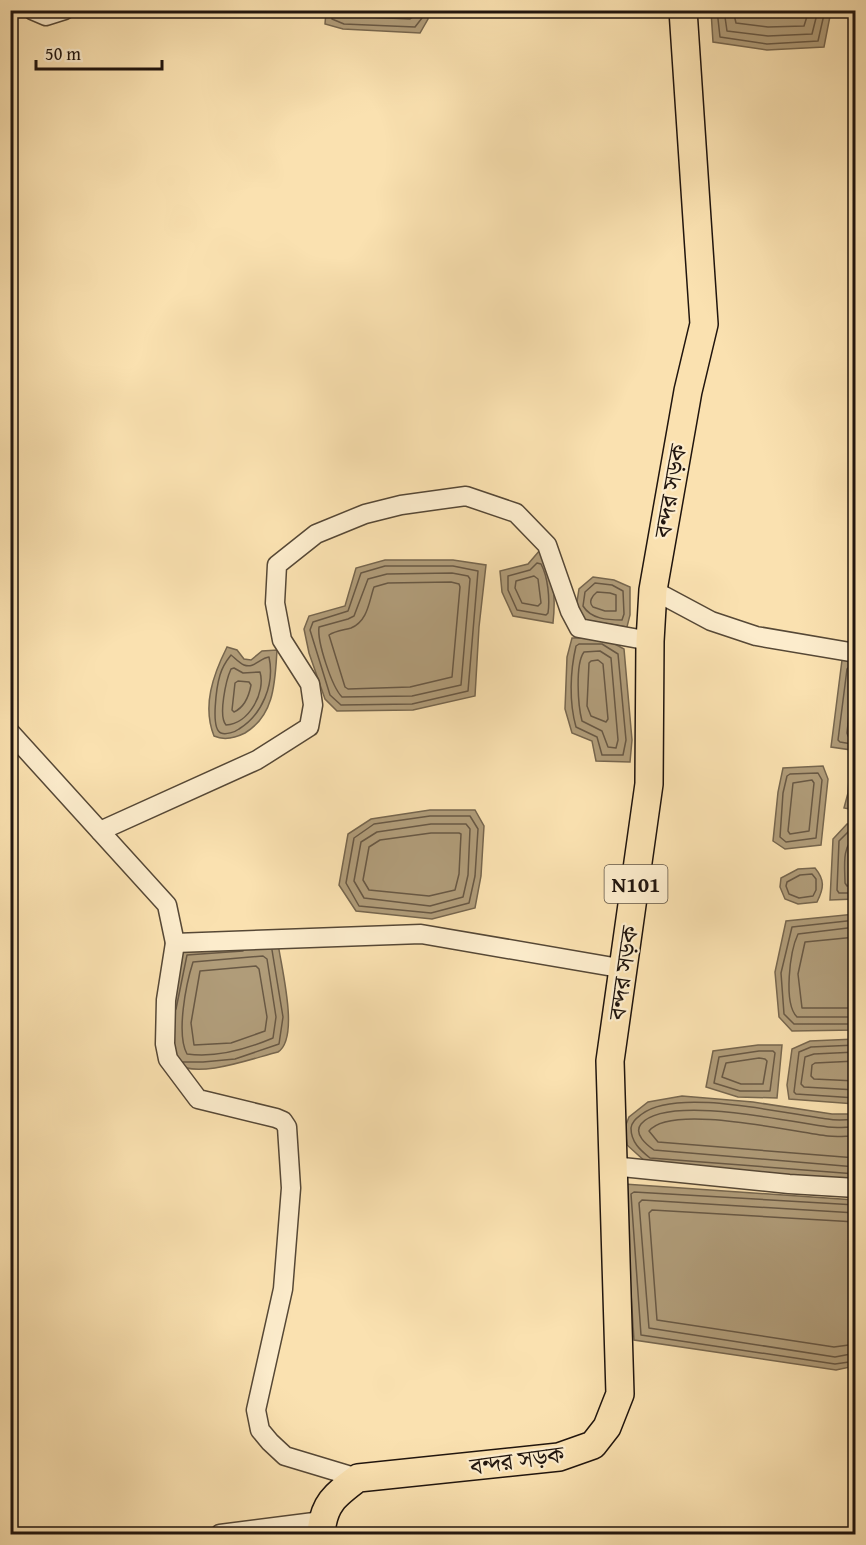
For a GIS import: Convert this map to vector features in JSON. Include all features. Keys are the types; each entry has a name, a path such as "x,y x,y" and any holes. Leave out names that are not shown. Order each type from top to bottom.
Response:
{"highway":[{"name":"বন্দর সড়ক","path":"358,1478 559,1457 593,1445 608,1427 620,1394 610,1060 625,969 649,784 650,641 653,590 688,391 704,324 683,10"},
{"path":"321,1528 334,1497 358,1478"}],"street":[{"path":"32,10 46,16 65,10"},
{"path":"100,831 257,760 309,727 313,705 310,684 282,640 275,603 277,565 316,534 365,514 401,505 466,496 516,513 547,545 570,611 579,628 650,641"},
{"path":"653,590 711,621 756,636 855,653"},
{"path":"10,732 167,905 175,943 166,1000 165,1044 168,1059 198,1099 276,1118 283,1121 287,1127 291,1188 283,1289 256,1410 260,1430 285,1456 358,1478"},
{"path":"175,943 421,934 625,969"},
{"path":"612,1166 789,1184 855,1188"},
{"path":"220,1534 321,1528"}],"water":[{"path":"326,10 428,11 428,19 420,33 343,29 325,24"},
{"path":"711,10 831,11 824,47 767,50 713,42"},
{"path":"540,550 553,585 553,623 513,616 502,592 500,571 528,564"},
{"path":"385,560 453,560 486,565 475,696 413,710 337,711 325,699 309,653 304,629 309,616 345,606 356,568"},
{"path":"593,577 614,580 630,587 630,615 627,627 585,620 576,608 579,589"},
{"path":"572,638 604,638 624,649 632,740 630,762 596,761 592,741 572,733 565,709 567,657"},
{"path":"227,647 237,650 244,659 251,660 262,651 277,650 274,685 268,707 255,726 245,733 226,739 214,736 209,702 217,668"},
{"path":"842,660 855,661 855,810 844,808 848,793 851,750 831,747"},
{"path":"823,766 828,779 821,845 785,849 773,841 783,768"},
{"path":"430,810 475,810 484,826 481,876 475,908 432,919 356,911 339,885 348,834 371,819"},
{"path":"847,824 855,824 855,899 830,900 833,839"},
{"path":"815,868 821,876 822,884 817,902 798,904 785,899 780,887 781,878 798,869"},
{"path":"855,914 855,1030 792,1031 779,1017 775,972 786,921"},
{"path":"278,943 287,1001 288,1032 278,1052 212,1068 186,1068 176,1064 168,1022 182,950"},
{"path":"855,1039 855,1104 789,1099 787,1085 792,1049 810,1041"},
{"path":"758,1045 782,1045 777,1098 738,1097 706,1087 713,1051"},
{"path":"682,1096 753,1102 832,1114 855,1114 855,1180 647,1163 627,1145 625,1127 629,1117 648,1102"},
{"path":"624,1184 855,1200 855,1366 836,1370 634,1340"}]}
